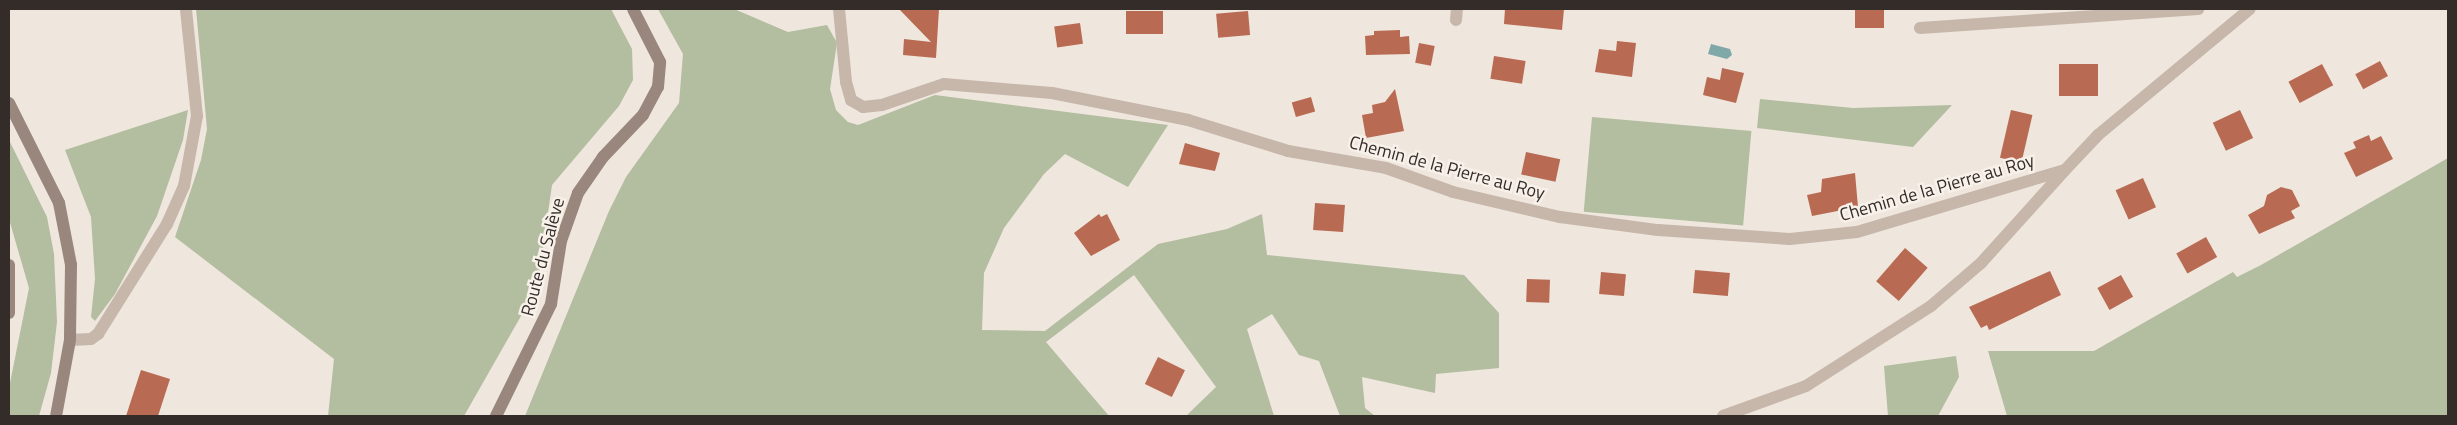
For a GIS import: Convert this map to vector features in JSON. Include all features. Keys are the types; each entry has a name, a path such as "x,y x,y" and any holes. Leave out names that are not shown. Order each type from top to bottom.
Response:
{"street":[{"path":"70,340 90,339 98,334 168,224 184,186 197,116 186,9"},
{"name":"Route du Salève","path":"496,416 551,304 561,241 578,193 603,157 643,115 658,86 660,62 634,9"},
{"name":"Chemin de la Pierre au Roy","path":"839,9 851,100 863,107 882,105 944,84 1052,94 1188,120 1288,151 1393,170 1453,192 1560,217 1658,230 1765,239 1836,236 2065,170 2098,136 2250,9"},
{"path":"1920,28 2198,9"},
{"path":"9,103 59,203 71,265 70,340 56,416"},
{"path":"1723,416 1814,382 1931,306 1981,263 2065,170"},
{"path":"9,265 9,313"}],"green space":[{"path":"196,9 611,9 632,49 633,80 619,106 552,185 537,288 464,416 328,416 334,359 175,237 201,160 207,129"},
{"path":"658,9 734,9 788,32 827,25 837,43 830,89 836,110 848,122 858,125 935,95 1168,125 1128,187 1065,154 1044,174 1004,228 984,273 982,330 1045,331 1158,244 1227,229 1262,214 1267,255 1464,275 1499,313 1499,368 1436,374 1435,393 1362,377 1365,408 1375,416 1340,416 1319,361 1299,355 1272,314 1247,329 1274,416 1186,416 1216,387 1134,275 1046,342 1109,416 525,416 609,211 626,177 679,103 683,54"},
{"path":"1760,99 1853,108 1952,105 1913,147 1757,128"},
{"path":"188,110 183,140 157,216 115,294 95,321 91,317 95,279 91,217 65,150"},
{"path":"1592,117 1751,131 1743,226 1584,212"},
{"path":"9,140 47,217 54,254 57,322 51,373 39,416 9,416 9,388 29,288 9,219"},
{"path":"2448,158 2448,416 2007,416 1988,351 2094,351 2233,272 2237,277 2261,265"},
{"path":"1956,356 1959,377 1938,416 1888,416 1884,366"}],"water":[{"path":"1711,44 1730,49 1732,55 1727,59 1708,54"}],"building":[{"path":"899,9 939,9 936,58 903,55 904,39 931,42"},
{"path":"1505,9 1564,9 1562,30 1504,24"},
{"path":"1855,9 1884,9 1884,28 1855,28"},
{"path":"1126,11 1163,11 1163,34 1126,34"},
{"path":"1248,11 1250,35 1218,38 1216,14"},
{"path":"1080,23 1083,44 1057,47 1054,27"},
{"path":"1400,30 1400,37 1409,36 1410,54 1366,55 1365,36 1374,35 1374,31"},
{"path":"1617,41 1636,43 1632,77 1595,72 1599,49 1616,51"},
{"path":"1419,43 1435,46 1431,66 1415,63"},
{"path":"1494,56 1526,61 1522,84 1490,79"},
{"path":"2380,61 2388,76 2363,89 2355,74"},
{"path":"2059,64 2098,64 2098,96 2059,96"},
{"path":"2322,64 2333,85 2300,103 2288,82"},
{"path":"1722,68 1744,73 1736,103 1703,95 1707,77 1720,80"},
{"path":"1395,89 1404,131 1366,138 1362,115 1373,113 1372,105 1385,102"},
{"path":"1311,97 1315,111 1296,117 1292,103"},
{"path":"2011,110 2032,115 2021,163 2000,158"},
{"path":"2240,110 2253,138 2226,151 2213,123"},
{"path":"2369,135 2371,141 2381,136 2393,159 2356,177 2344,153 2356,148 2353,142"},
{"path":"1185,143 1220,153 1215,171 1179,164"},
{"path":"1526,152 1560,159 1555,182 1521,174"},
{"path":"1855,173 1858,207 1812,216 1807,195 1821,192 1822,179"},
{"path":"2143,178 2156,207 2129,219 2116,190"},
{"path":"2281,187 2292,190 2300,206 2291,211 2295,218 2259,234 2248,215 2264,206 2267,195"},
{"path":"1315,203 1345,205 1343,232 1313,230"},
{"path":"1099,214 1101,217 1107,214 1120,240 1091,256 1074,233"},
{"path":"2206,237 2217,257 2187,274 2176,253"},
{"path":"1905,248 1928,268 1899,301 1876,281"},
{"path":"1695,270 1730,273 1728,296 1693,293"},
{"path":"2050,271 2061,295 1989,330 1987,325 1981,328 1969,307"},
{"path":"1601,272 1626,274 1624,296 1599,294"},
{"path":"2121,275 2133,297 2110,310 2097,288"},
{"path":"1527,279 1550,280 1549,303 1526,302"},
{"path":"1158,357 1185,370 1172,397 1145,384"},
{"path":"141,370 170,379 158,416 126,416"}]}
